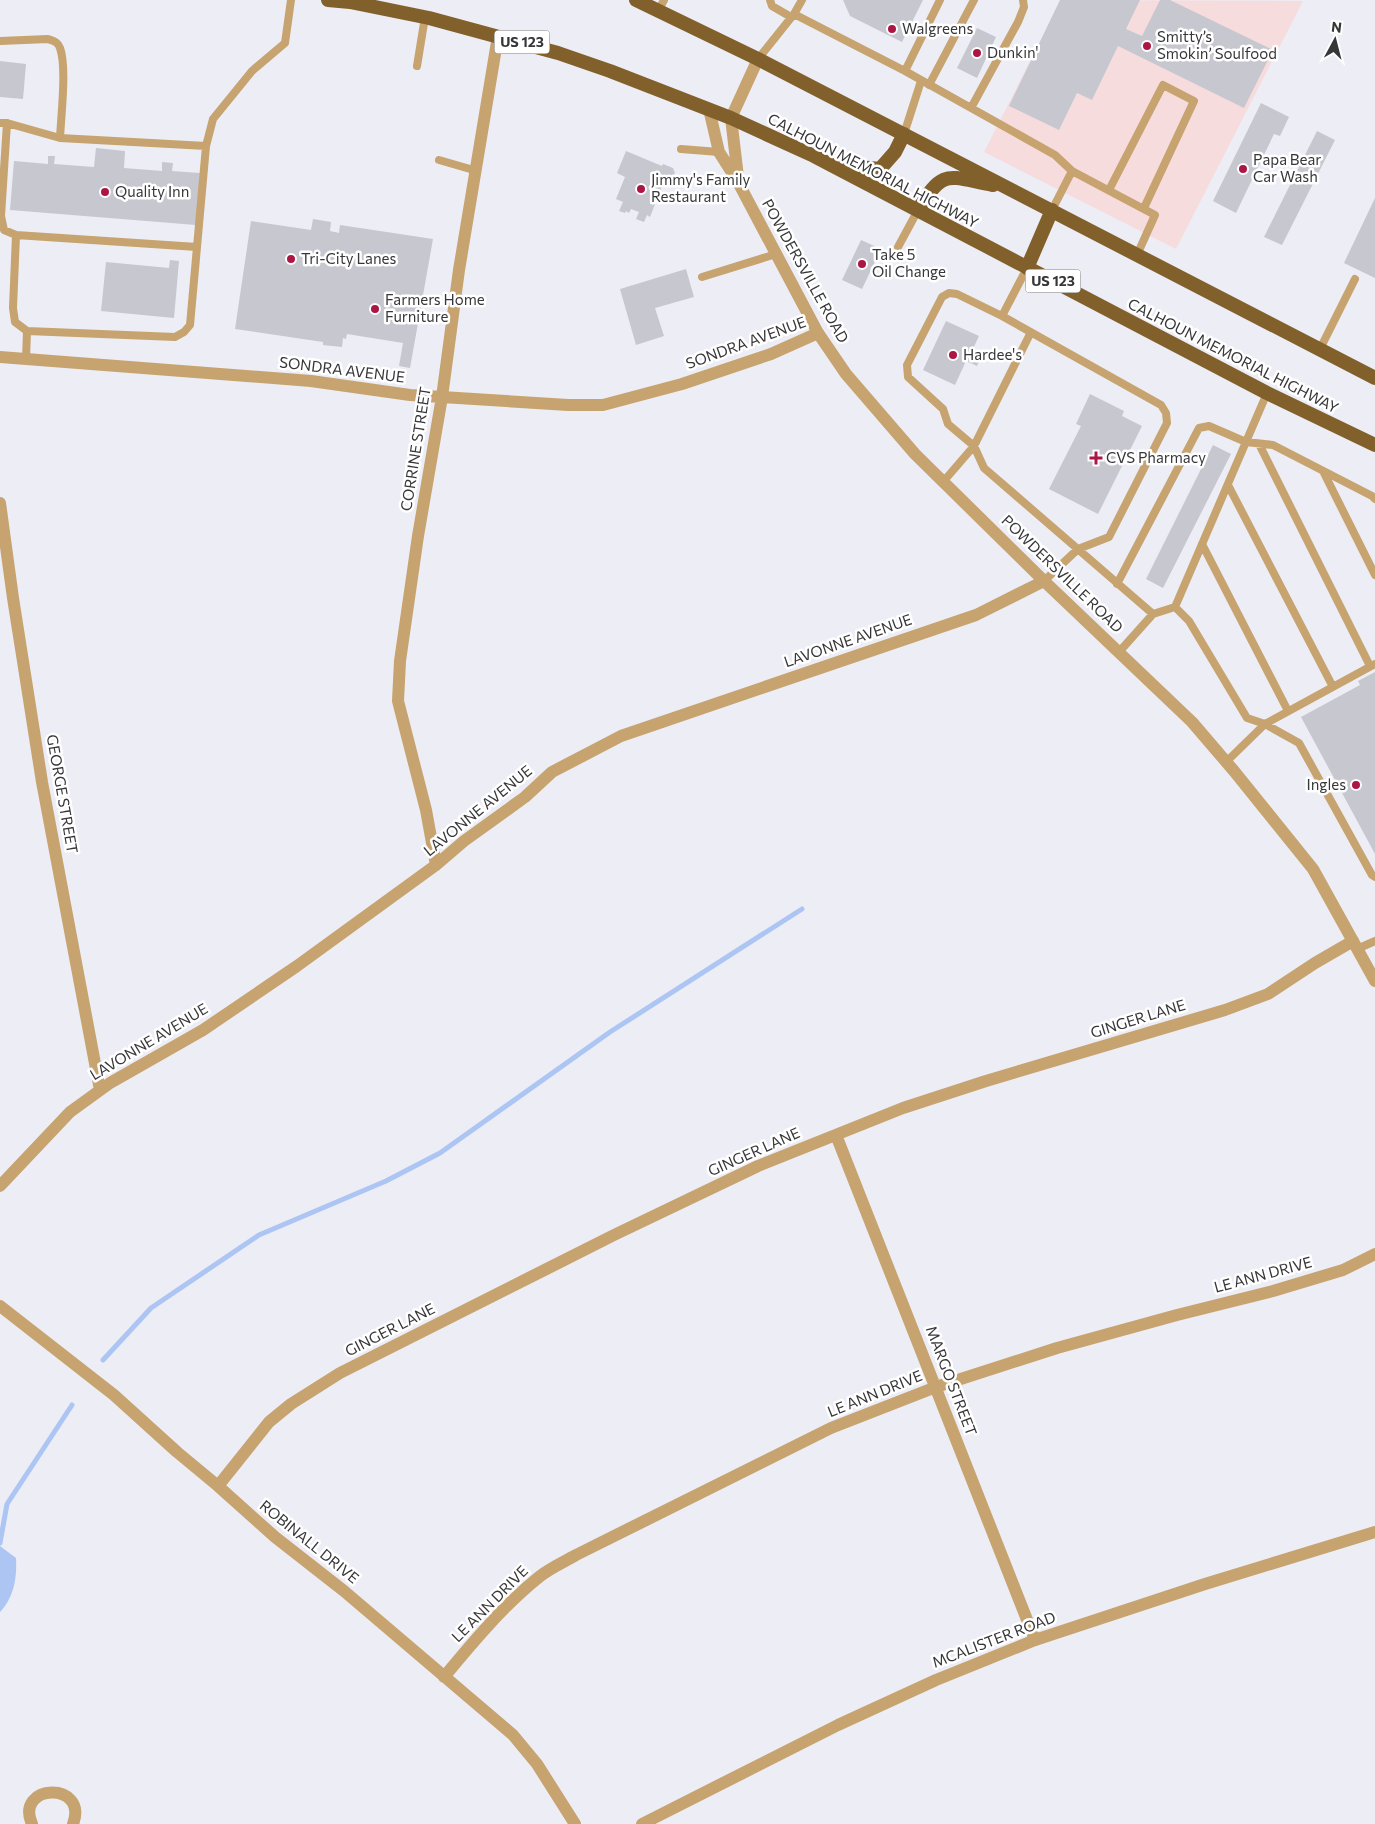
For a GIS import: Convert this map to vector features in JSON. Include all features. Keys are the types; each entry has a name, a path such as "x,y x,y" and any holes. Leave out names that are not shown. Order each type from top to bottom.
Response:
{"highway":[{"name":"CALHOUN MEMORIAL HIGHWAY","path":"328,0 350,2 425,18 558,53 731,118 830,164 1267,393 1375,445"},
{"path":"636,0 661,6 758,59 1375,378"},
{"path":"830,164 880,169 895,152 904,134"},
{"path":"918,210 931,188 941,180 950,177 1006,187"},
{"path":"1027,268 1052,210"}],"street":[{"name":"CORRINE STREET","path":"436,865 426,810 398,701 400,661 418,536 442,397 459,270 498,36"},
{"path":"731,118 758,59"},
{"name":"POWDERSVILLE ROAD","path":"709,109 719,152 738,182 818,333 846,374 915,454 1044,582 1192,722 1313,869 1375,981"},
{"name":"POWDERSVILLE ROAD","path":"731,118 738,182"},
{"name":"SONDRA AVENUE","path":"0,357 311,381 410,395 568,405 604,405 682,384 771,354 818,333"},
{"name":"GEORGE STREET","path":"0,503 42,782 100,1090"},
{"name":"LAVONNE AVENUE","path":"0,1186 70,1112 110,1083 210,1025 297,966 436,865 464,841 525,797 552,772 621,736 976,615 1044,582"},
{"name":"GINGER LANE","path":"218,1486 269,1422 291,1404 328,1380 632,1226 758,1166 903,1108 986,1081 1225,1010 1268,994 1315,963 1355,945"},
{"name":"MARGO STREET","path":"836,1135 1035,1640"},
{"name":"LE ANN DRIVE","path":"444,1677 467,1648 540,1576 576,1555 831,1428 936,1386 1076,1343 1177,1315 1273,1292 1343,1270 1375,1254"},
{"name":"ROBINALL DRIVE","path":"0,1306 114,1396 275,1537 351,1597 513,1735 537,1764 575,1824"},
{"name":"MCALISTER ROAD","path":"642,1824 838,1725 936,1680 1035,1640 1214,1581 1375,1532"},
{"path":"32,1824 31,1805 35,1799 49,1791 57,1791 73,1803 75,1813 72,1824"}],"lane":[{"path":"16,235 13,308 15,322 27,332 175,337 184,332 190,325 206,146 213,119 252,71 285,43 291,0"},
{"path":"770,0 772,6 905,71 1055,155 1072,171 1156,215 1137,255"},
{"path":"758,59 793,15 802,0"},
{"path":"905,71 940,0"},
{"path":"929,85 974,0"},
{"path":"971,108 1018,22 1024,7 1023,0"},
{"path":"417,66 425,18"},
{"path":"0,41 48,39 56,42 60,48 63,71 60,138"},
{"path":"904,134 921,81"},
{"path":"1109,190 1163,85 1194,101 1144,208"},
{"path":"197,247 16,235 4,230 1,216 4,123 60,138 206,146"},
{"path":"681,149 719,152"},
{"path":"439,160 477,170"},
{"path":"1052,210 1072,171"},
{"path":"898,247 918,210"},
{"path":"702,277 776,254"},
{"path":"1002,316 1027,268"},
{"path":"1320,349 1355,279"},
{"path":"1044,582 1078,549 1109,537 1167,424 1166,413 1162,405 1031,332 957,294 949,293 942,297 907,365 908,377 942,409 948,424 974,446 984,468 1078,549 1117,584 1153,614"},
{"path":"26,359 27,332"},
{"path":"943,482 974,446 1031,332"},
{"path":"1119,652 1153,614 1175,607 1267,393"},
{"path":"1117,584 1199,428 1209,426 1246,442 1273,445 1372,496 1375,500"},
{"path":"1226,762 1265,724 1373,665 1259,444"},
{"path":"1323,471 1375,575"},
{"path":"1228,485 1333,687"},
{"path":"1202,544 1288,711"},
{"path":"1175,607 1189,621 1247,718 1265,724 1299,743 1372,875 1375,877"},
{"path":"1355,945 1375,941"}],"shaded area":[{"path":"1061,0 1303,1 1176,249 984,152"}],"water":[{"path":"0,1546 16,1558 16,1565 15,1580 9,1600 0,1612"}],"building":[{"name":"Walgreens","path":"843,0 923,0 902,42 850,16"},
{"path":"1060,0 1140,0 1126,29 1142,36 1160,0 1170,0 1273,50 1244,108 1118,46 1092,100 1077,93 1059,130 1009,106"},
{"name":"Dunkin'","path":"977,28 996,37 977,78 957,68"},
{"path":"0,61 26,64 23,99 0,97"},
{"name":"Papa Bear Car Wash","path":"1261,103 1289,117 1280,136 1274,134 1236,213 1213,201"},
{"path":"1317,131 1335,140 1282,245 1264,237"},
{"name":"Quality Inn","path":"96,148 125,151 124,168 162,171 162,162 173,163 172,171 200,173 196,225 10,210 14,161 48,164 48,156 55,156 54,164 94,167"},
{"name":"Jimmy's Family Restaurant","path":"626,151 662,166 663,164 673,168 675,173 673,178 666,176 650,217 647,215 644,222 636,219 639,212 631,209 629,213 619,211 623,202 616,199 625,177 617,173"},
{"path":"1375,198 1375,278 1344,263"},
{"path":"313,219 331,222 330,231 339,233 340,225 433,239 410,368 399,366 403,343 347,334 346,339 343,338 342,347 323,345 323,342 235,329 251,221 311,230"},
{"name":"Take 5 Oil Change","path":"861,240 881,249 862,289 842,280"},
{"path":"170,260 179,261 174,318 101,311 106,262 169,268"},
{"path":"686,269 694,297 655,308 664,336 636,345 620,289"},
{"name":"Hardee's","path":"946,321 979,336 971,353 981,357 977,366 966,361 955,385 923,370"},
{"name":"CVS Pharmacy","path":"1090,394 1124,411 1122,416 1142,426 1098,514 1049,489 1081,426 1076,424"},
{"path":"1213,445 1231,454 1163,588 1146,579"},
{"name":"Ingles","path":"1375,672 1375,854 1301,717 1360,685 1358,681"}],"waterway":[{"path":"103,1360 151,1308 259,1235 386,1181 440,1153 610,1032 802,909"},
{"path":"0,1543 7,1504 72,1405"}],"place":[{"name":"Walgreens","path":"892,29"},
{"name":"Smitty’s Smokin’ Soulfood","path":"1147,46"},
{"name":"Dunkin'","path":"977,53"},
{"name":"Papa Bear Car Wash","path":"1243,169"},
{"name":"Jimmy's Family Restaurant","path":"641,189"},
{"name":"Quality Inn","path":"105,192"},
{"name":"Tri-City Lanes","path":"291,259"},
{"name":"Take 5 Oil Change","path":"862,264"},
{"name":"Farmers Home Furniture","path":"375,309"},
{"name":"Hardee's","path":"953,355"},
{"name":"CVS Pharmacy","path":"1096,458"},
{"name":"Ingles","path":"1356,785"}]}
